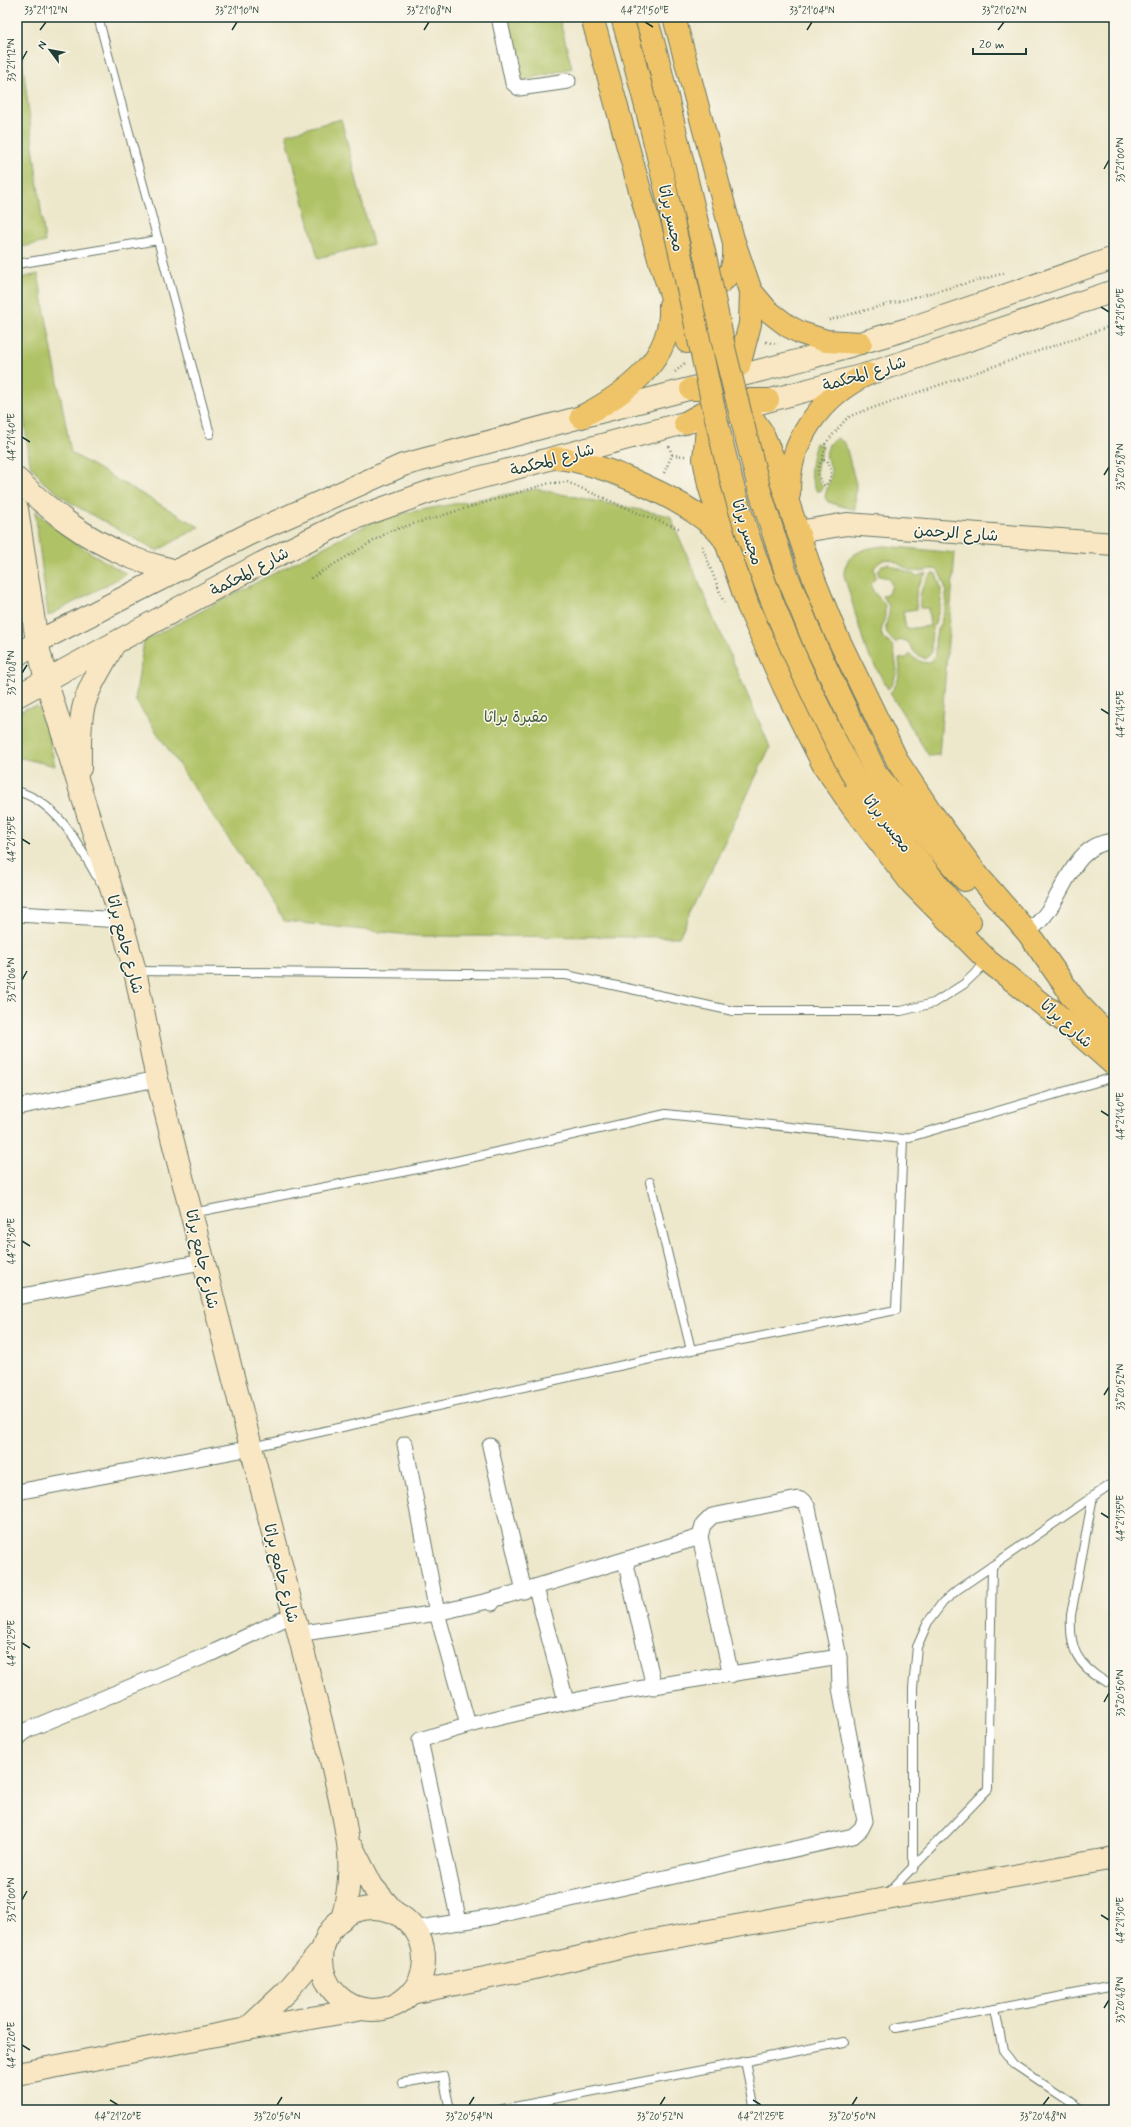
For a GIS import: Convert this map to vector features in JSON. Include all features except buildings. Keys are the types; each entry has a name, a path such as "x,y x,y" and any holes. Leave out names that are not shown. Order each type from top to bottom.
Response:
{"main road":[{"path":"592,17 659,259 672,288 687,342"},
{"name":"مجسر براثا","path":"622,17 635,63 660,168 719,435 740,508 765,583 794,655 856,781 949,899 1022,980"},
{"name":"مجسر براثا","path":"646,17 660,67 706,260 726,359 759,488 786,573 814,644 876,773 936,847 1042,965"},
{"path":"674,17 733,239 751,291 750,324 744,373"},
{"path":"720,283 730,273 734,262 733,239"},
{"path":"581,417 611,400 633,384 649,369 659,355 668,335 671,314 672,288"},
{"path":"751,291 767,310 788,326 801,333 831,342 861,343"},
{"path":"789,503 788,479 792,461 808,425 834,395 851,382 868,374"},
{"path":"755,405 762,432 789,503 796,528"},
{"path":"698,422 709,485 727,547 748,606 784,687 823,764 853,808 911,882 988,961 1062,1020"},
{"path":"555,458 579,460 596,465 682,505 710,524 727,547"},
{"path":"727,547 725,507 733,492 746,483 762,485 776,494 787,507 835,632 898,762 931,812 980,878 1028,933 1078,1004"},
{"name":"شارع براثا","path":"1042,965 1114,1041"},
{"name":"شارع براثا","path":"1022,980 1062,1020 1114,1065"}],"street":[{"path":"499,17 513,84 519,88 568,81"},
{"name":"شارع المحكمة","path":"17,655 37,642 175,571 328,497 403,465 581,417 694,389 744,373 861,343 911,328 1114,258"},
{"name":"شارع المحكمة","path":"17,696 262,563 347,520 437,489 698,422 868,374 1114,291"},
{"path":"17,479 47,508 86,536 129,557 175,571"},
{"name":"شارع جامع براثا","path":"17,510 37,642 46,680 121,920 135,971 157,1079 192,1213 202,1262 333,1768 349,1840 351,1872 342,1919"},
{"name":"شارع الرحمن","path":"796,528 848,524 1114,544"},
{"path":"81,791 80,749 83,708 91,687 114,644"},
{"path":"1028,933 1045,916 1077,861 1095,846 1114,841"},
{"path":"17,914 121,920"},
{"path":"17,1107 157,1079"},
{"path":"17,1297 202,1262"},
{"path":"405,1444 437,1613 468,1725"},
{"path":"490,1446 530,1590 566,1701"},
{"path":"17,1492 251,1448"},
{"path":"414,1929 490,1918 853,1836 861,1829 865,1821 840,1688 839,1657 808,1508 804,1501 798,1499 712,1516 703,1525 700,1536 731,1675"},
{"path":"17,1739 27,1730 212,1653 295,1624 437,1613 492,1602 700,1536"},
{"path":"625,1560 654,1687"},
{"path":"459,1922 420,1740 468,1725 566,1701 839,1657"},
{"name":"شارع جامع براثا","path":"349,1840 369,1881 394,1912"},
{"path":"411,1993 530,1969 636,1944 883,1898 1114,1858"},
{"path":"17,2074 247,2029 363,2009 372,2010 389,2007 405,1999 411,1993 422,1973 424,1961 423,1950 414,1929 408,1922 394,1912 385,1909 367,1908 354,1912 342,1919 327,1938 323,1949 287,1991 247,2029"},
{"path":"323,1949 324,1972 328,1982 342,2000 363,2009"}],"lane":[{"path":"98,17 210,434"},
{"path":"17,264 158,240"},
{"path":"17,791 33,795 56,813 83,852 121,920"},
{"path":"135,971 566,975 733,1011 861,1011 902,1010 934,1003 964,984 988,961"},
{"path":"192,1213 443,1164 666,1114 903,1139 1114,1077"},
{"path":"251,1448 691,1350 896,1310 903,1139"},
{"path":"650,1182 691,1350"},
{"path":"913,1869 913,1688 917,1648 928,1622 943,1602 992,1566 1114,1482"},
{"path":"1092,1496 1071,1615 1070,1631 1075,1652 1088,1671 1106,1682"},
{"path":"883,1898 913,1869 988,1789 992,1566"},
{"path":"896,2028 1114,1986"},
{"path":"995,2009 1003,2050 1015,2066 1082,2110"},
{"path":"498,2110 844,2042"},
{"path":"745,2061 755,2110"},
{"path":"402,2083 443,2076 450,2110"}],"path":[{"path":"822,321 1011,271"},
{"path":"825,444 848,418 855,414 1114,325"},
{"path":"661,480 672,455 668,443"},
{"path":"827,460 831,474 829,481 825,486 818,474 821,461 827,460"},
{"path":"311,578 390,531 550,483 567,482 645,516 687,531"},
{"path":"700,539 726,606"}],"green space":[{"path":"17,17 45,242 17,248"},
{"path":"500,17 559,17 572,68 517,82"},
{"path":"341,119 373,244 318,258 286,134"},
{"path":"38,274 71,453 199,527 157,551 71,503 43,482 30,464 17,364 17,279"},
{"path":"837,438 845,443 856,484 855,510 828,502 825,497 831,470 830,464 825,457 829,444"},
{"path":"816,443 823,446 817,467 817,477 823,486 820,491 817,491 814,485 811,473 811,462"},
{"name":"مقبرة براثا","path":"536,489 670,516 770,747 679,937 417,936 284,921 135,700 144,641 382,517"},
{"path":"35,511 79,545 127,574 48,616"},
{"path":"886,546 955,553 939,755 929,756 890,693 899,677 899,659 906,658 910,654 924,662 931,661 934,658 935,637 946,604 946,590 938,570 932,569 913,571 889,560 884,560 874,568 876,577 871,584 873,591 885,605 885,616 881,632 883,638 893,646 897,671 893,683 888,689 866,650 844,575 845,567 848,561 858,552"},
{"path":"888,564 917,576 927,573 917,590 917,609 903,611 906,629 930,626 928,608 920,608 920,598 926,581 932,573 936,574 940,586 940,606 932,632 932,651 925,659 915,653 907,641 900,640 895,643 887,634 886,624 889,607 882,596 887,595 892,586 889,578 879,576 878,572 882,565"},
{"path":"37,706 44,714 55,766 17,757 17,713 27,708"}]}
